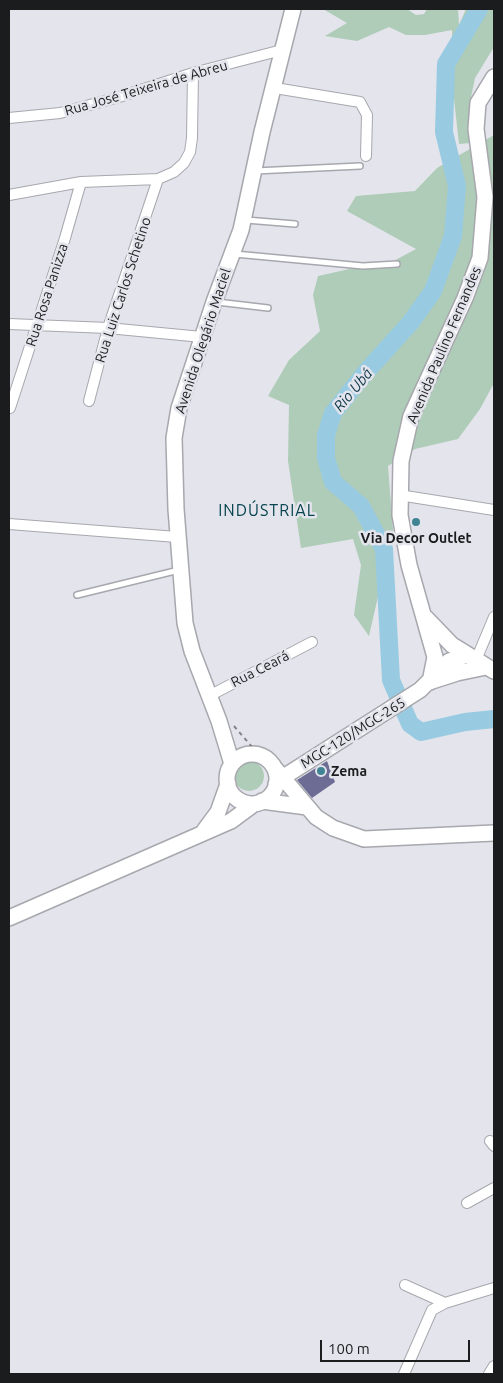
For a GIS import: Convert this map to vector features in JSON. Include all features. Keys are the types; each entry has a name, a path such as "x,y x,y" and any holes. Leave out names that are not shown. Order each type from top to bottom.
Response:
{"main road":[{"name":"Avenida Olegário Maciel","path":"232,764 192,651 185,623 179,570 174,438 179,408 243,219 262,132 275,88 282,50 293,9"},
{"name":"Avenida Paulino Fernandes","path":"425,686 435,657 409,565 399,495 401,461 411,416 465,298 480,258 485,197 476,129 478,103 494,77"},
{"name":"Avenida Paulino Fernandes","path":"423,615 452,645 481,663"},
{"path":"425,686 449,661 481,663"},
{"path":"425,686 481,663"},
{"name":"MGC-120/MGC-265","path":"282,776 425,686"},
{"path":"200,835 213,822 228,784 228,770 232,764 242,756 258,754 282,776 316,817 334,828 364,839 494,833"},
{"path":"9,918 231,821 271,794 282,776"},
{"path":"228,784 235,798 258,803 307,807"}],"street":[{"name":"Rua José Teixeira de Abreu","path":"9,118 60,113 120,97 192,73 282,50"},
{"path":"9,195 81,182 158,179 174,172 184,163 190,152 192,138 192,73"},
{"path":"275,88 360,102 367,115 366,156"},
{"name":"Rua Luiz Carlos Schetino","path":"89,401 108,328 158,179"},
{"name":"Rua Rosa Panizza","path":"10,408 38,324 81,182"},
{"path":"9,324 108,328 202,337"},
{"path":"399,495 494,510"},
{"path":"9,524 178,537"},
{"path":"481,663 494,617"},
{"name":"Rua Ceará","path":"209,696 312,642"},
{"path":"467,1203 494,1188"},
{"path":"404,1285 445,1303"},
{"path":"404,1374 432,1310 445,1303 494,1288"},
{"path":"489,1374 494,1366"}],"lane":[{"path":"255,171 360,166"},
{"path":"243,219 295,224"},
{"path":"232,253 363,266 397,264"},
{"path":"214,302 268,308"},
{"path":"77,595 179,570"}],"green space":[{"path":"323,9 407,9 416,15 424,14 427,9 458,9 459,25 466,9 494,9 494,47 475,78 469,107 470,143 459,144 454,99 452,30 425,35 406,35 389,27 357,41 325,36 347,23"},
{"path":"494,135 494,383 480,409 458,439 415,449 388,466 393,530 369,636 354,615 361,565 353,539 301,548 288,461 289,405 268,396 289,360 320,331 313,295 318,276 363,266 388,264 416,249 347,211 356,196 415,191 437,168"},
{"path":"249,761 255,762 263,770 263,782 255,790 249,791 243,790 235,782 234,776 235,770 243,762"}],"building":[{"name":"Zema","path":"327,761 335,782 312,798 297,780"}],"waterway":[{"name":"Rio Ubá","path":"479,9 446,64 444,132 457,186 453,236 433,291 411,322 365,373 333,413 326,435 326,458 333,482 361,506 384,549 391,680 410,724 421,732 465,722 494,719"}],"place":[{"name":"Via Decor Outlet","path":"416,522"},
{"name":"Zema","path":"321,771"}],"district":[{"name":"INDÚSTRIAL","path":"267,511"}]}
